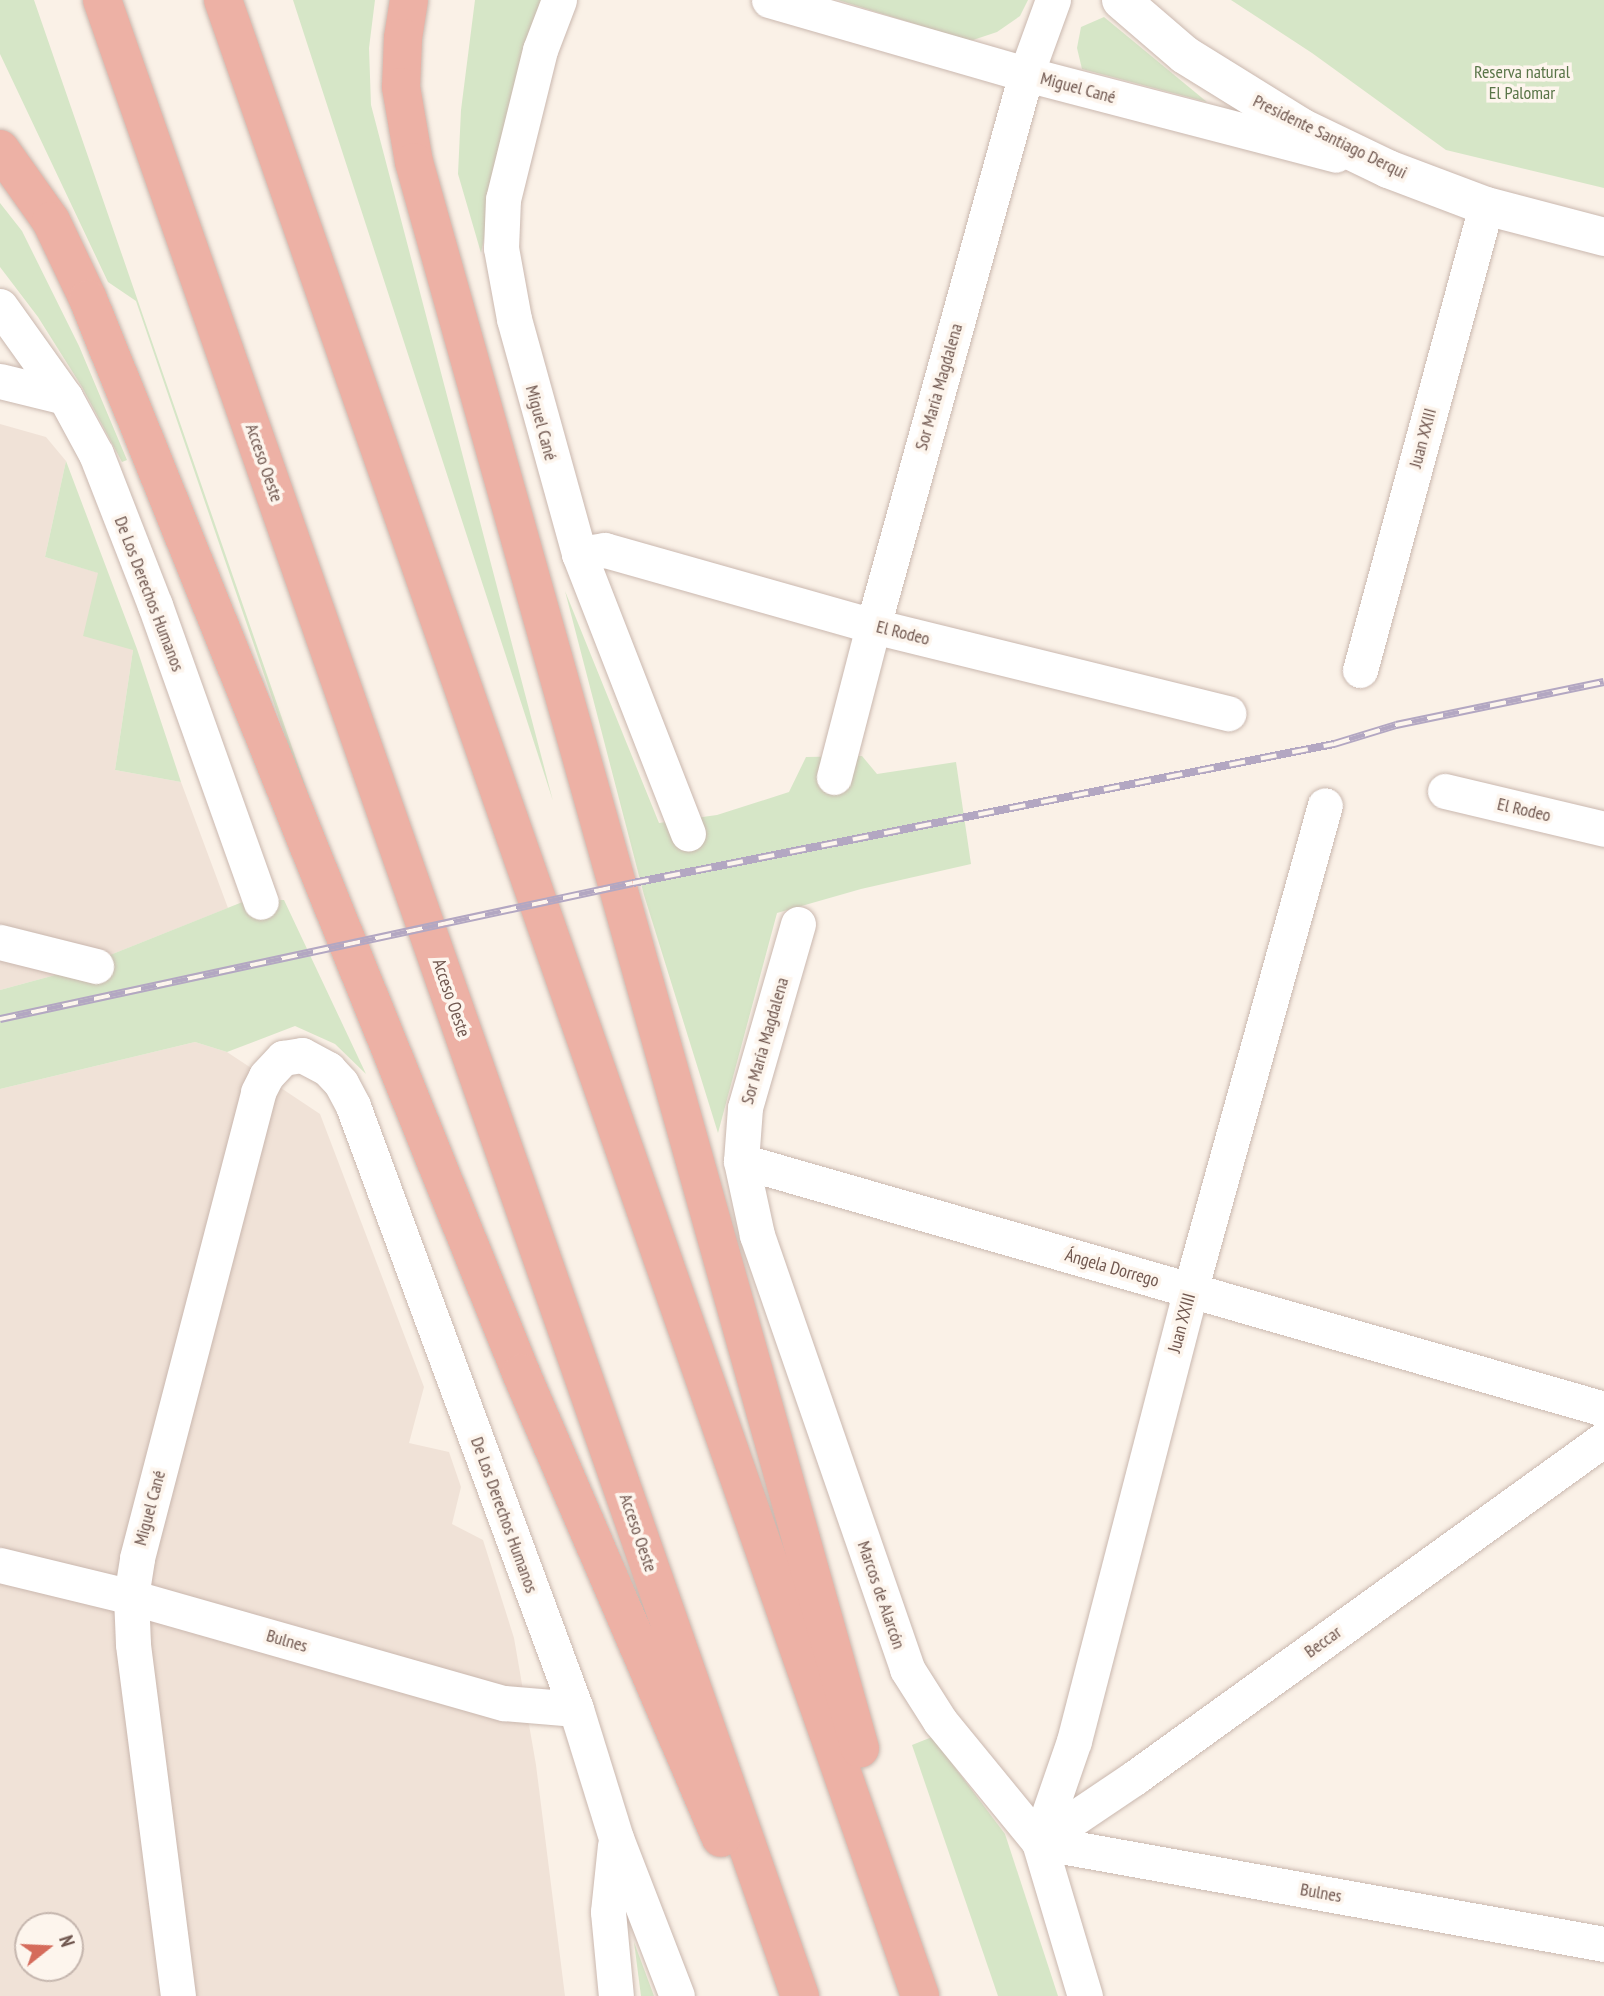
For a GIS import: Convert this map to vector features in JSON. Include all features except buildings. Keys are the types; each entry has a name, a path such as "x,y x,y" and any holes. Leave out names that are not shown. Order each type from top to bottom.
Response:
{"highway":[{"name":"Acceso Oeste","path":"102,0 800,1996"},
{"path":"223,0 920,1996"},
{"path":"409,0 402,38 401,87 414,162 872,1793 886,1895"},
{"path":"0,149 51,221 88,299 521,1373 733,1868 778,1932"}],"street":[{"name":"Miguel Cané","path":"559,0 540,50 503,199 501,248 514,319 579,554 688,833"},
{"name":"Miguel Cané","path":"769,0 1026,74 1388,169"},
{"name":"Sor María Magdalena","path":"834,777 873,626 1026,74 1053,0"},
{"name":"Presidente Santiago Derqui","path":"1121,0 1185,55 1256,101 1388,169 1486,205 1604,237"},
{"name":"Juan XXIII","path":"1360,670 1486,205"},
{"name":"De Los Derechos Humanos","path":"0,306 65,397 96,454 155,605 261,902"},
{"path":"0,381 65,397"},
{"name":"El Rodeo","path":"579,554 605,550 873,626 1228,713"},
{"name":"El Rodeo","path":"1445,791 1604,829"},
{"name":"Juan XXIII","path":"1039,1842 1074,1741 1190,1291 1325,805"},
{"name":"Sor María Magdalena","path":"741,1161 745,1108 798,924"},
{"path":"0,942 96,965"},
{"name":"Miguel Cané","path":"178,1996 133,1644 131,1597 136,1558 258,1092 266,1076 283,1058 302,1055"},
{"name":"De Los Derechos Humanos","path":"302,1055 318,1062 341,1083 353,1106 576,1709 616,1838 677,1996"},
{"name":"Ángela Dorrego","path":"741,1161 1604,1409"},
{"name":"Marcos de Alarcón","path":"741,1161 757,1235 907,1669 940,1721 1039,1842 1085,1996"},
{"name":"Beccar","path":"1039,1842 1134,1777 1604,1439"},
{"name":"Bulnes","path":"0,1564 131,1597 504,1703 576,1709"},
{"path":"616,1838 608,1912 616,1996"},
{"name":"Bulnes","path":"1039,1842 1604,1944"}],"shaded area":[{"path":"0,424 46,437 66,461 45,557 99,573 133,650 115,770 181,782 228,908 70,971 0,990"},
{"path":"195,1042 227,1052 320,1114 424,1387 409,1443 449,1452 461,1487 452,1524 483,1540 514,1638 536,1765 565,1996 0,1996 0,1089"}],"green space":[{"path":"0,0 34,0 343,895 342,902 136,301 108,282 0,54"},
{"path":"293,0 375,0 369,48 371,105 553,801"},
{"path":"475,0 548,0 520,66 481,253 458,174 461,110"},
{"path":"838,0 1028,0 1020,16 997,32 970,41"},
{"name":"Reserva natural El Palomar","path":"1231,0 1604,0 1604,188 1446,150 1312,53"},
{"path":"1104,17 1207,102 1082,69 1077,48 1081,27"},
{"path":"0,203 22,231 79,346 127,460 122,462 82,387 38,317 0,267"},
{"path":"66,461 137,649 181,782 115,770 133,650 83,636 98,573 45,557"},
{"path":"565,591 659,823 717,815 789,792 806,757 862,756 877,774 956,762 971,864 861,889 777,913 718,1133 644,895"},
{"path":"250,899 284,900 366,1074 335,1044 295,1026 227,1052 195,1042 0,1089 0,990 70,971"},
{"path":"932,1737 1005,1834 1058,1996 998,1996 912,1745"},
{"path":"634,1942 654,1996 641,1996"}],"railway":[{"path":"0,1019 633,883 1334,744 1396,725 1604,682"}]}
